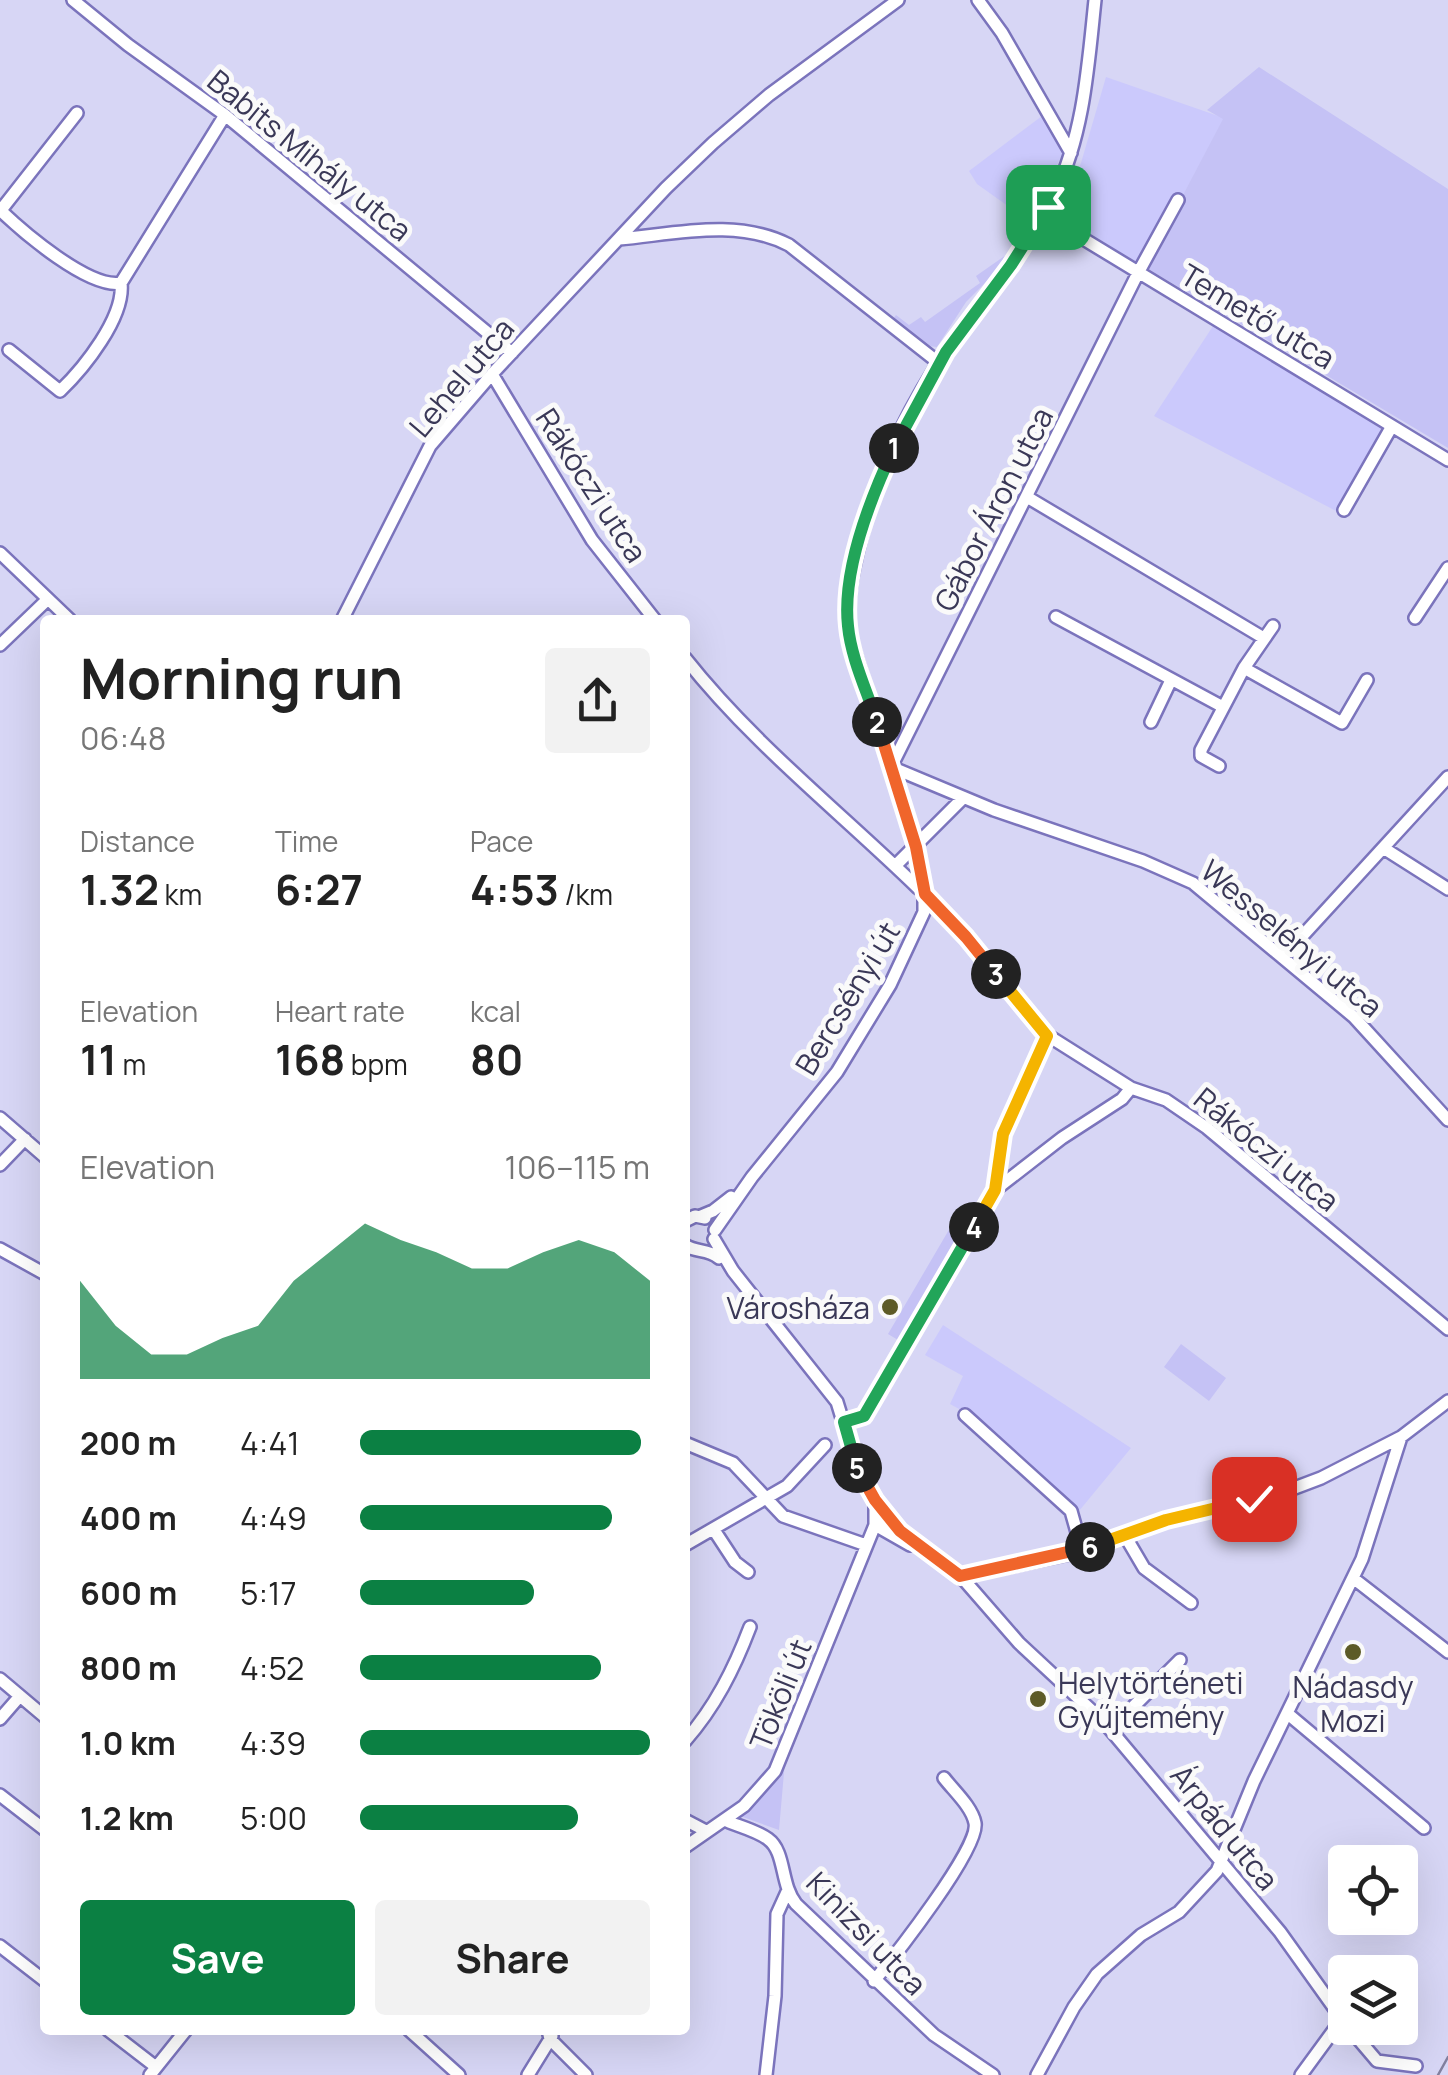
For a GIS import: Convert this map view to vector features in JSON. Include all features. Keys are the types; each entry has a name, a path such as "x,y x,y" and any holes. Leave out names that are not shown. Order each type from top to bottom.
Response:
{"street":[{"name":"Babits Mihály utca","path":"73,0 225,116 512,353"},
{"name":"Lehel utca","path":"345,615 430,446 492,374 666,188 769,95 898,0"},
{"path":"978,0 1002,32 1071,154"},
{"name":"Bercsényi út","path":"690,1256 701,1250 714,1234 752,1176 821,1092 874,1015 924,912 916,847 852,646 847,608 871,498 904,426 939,363 1044,214 1071,154 1086,91 1095,0"},
{"path":"77,113 0,210 58,258 104,283 121,283"},
{"path":"9,350 60,391 75,377 115,318 121,283 225,116"},
{"name":"Gábor Áron utca","path":"891,767 1178,200"},
{"name":"Temető utca","path":"1044,214 1448,460"},
{"path":"619,239 729,229 773,237 790,245 939,363"},
{"name":"Rákóczi utca","path":"492,374 592,540 651,615"},
{"path":"1344,510 1392,426"},
{"path":"1028,496 1262,637"},
{"path":"0,554 65,615"},
{"path":"1416,618 1448,568"},
{"path":"0,644 48,598"},
{"path":"1056,616 1222,707"},
{"path":"1219,766 1200,754 1244,668 1273,626"},
{"name":"Rákóczi utca","path":"690,664 723,703 826,804 922,891 966,937 1047,1036 1131,1088 1166,1100 1207,1128 1448,1328"},
{"path":"1244,668 1342,722 1367,680"},
{"path":"1151,722 1171,680"},
{"name":"Wesselényi utca","path":"891,767 962,798 1143,861 1193,883 1354,1017 1448,1120"},
{"path":"1284,956 1448,777"},
{"path":"895,866 962,798"},
{"path":"1385,849 1448,889"},
{"path":"844,1422 864,1416 995,1190 1003,1134 1047,1036"},
{"path":"995,1190 1062,1138 1122,1099 1131,1088"},
{"path":"0,1118 40,1153"},
{"path":"0,1165 25,1140"},
{"name":"Bercsényi út","path":"692,1215 726,1201 752,1176"},
{"path":"692,1215 710,1221 732,1271"},
{"path":"690,1247 714,1253 732,1271"},
{"path":"0,1248 40,1271"},
{"name":"Árpád utca","path":"732,1271 832,1394 856,1467 875,1500 900,1531 923,1551"},
{"path":"960,1576 1082,1550 1166,1520 1284,1492 1321,1478 1401,1437 1448,1401"},
{"path":"965,1416 1071,1511 1082,1550"},
{"path":"1038,2075 1074,2007 1098,1974 1141,1935 1179,1912 1210,1882 1254,1781 1353,1578 1401,1437"},
{"path":"690,1445 732,1462 766,1501 793,1520 866,1544"},
{"path":"690,1542 787,1486 824,1445"},
{"path":"1373,1452 1392,1462"},
{"path":"875,1500 875,1526"},
{"name":"Árpád utca","path":"875,1526 960,1576 1019,1644 1111,1729 1222,1860 1328,2000"},
{"name":"Tököli út","path":"690,1843 762,1789 775,1771 875,1526"},
{"path":"714,1530 735,1562 748,1572"},
{"path":"1124,1534 1144,1568 1191,1603"},
{"path":"1353,1578 1448,1652"},
{"path":"690,1734 718,1697 750,1628"},
{"path":"1111,1729 1180,1660"},
{"path":"0,1679 40,1713"},
{"path":"0,1718 20,1696"},
{"path":"1288,1714 1424,1828"},
{"path":"874,1982 919,1925 976,1832 973,1817 944,1778"},
{"path":"0,1795 40,1826"},
{"name":"Kinizsi utca","path":"724,1820 761,1835 775,1846 787,1892 874,1982 942,2042 993,2075"},
{"path":"690,1823 706,1831"},
{"path":"766,2075 777,1914 787,1892"},
{"path":"0,1946 40,1977"},
{"path":"113,2035 153,2071 182,2035"},
{"path":"415,2035 459,2075"},
{"path":"528,2075 550,2035"},
{"path":"553,2035 586,2075"},
{"path":"1301,2075 1328,2043"},
{"name":"Árpád utca","path":"1364,2045 1377,2061 1416,2066"}],"shaded area":[{"path":"1259,67 1448,189 1448,448 1145,267 1223,119 1207,110"},
{"path":"1106,77 1224,118 1145,267 1057,215 1081,163"},
{"path":"1042,116 1064,151 1029,221 977,184 969,171"},
{"path":"1006,255 993,275 966,302 937,347 928,346 893,319 896,315 909,325 921,317 925,322 980,283 976,276"},
{"path":"1217,320 1390,425 1340,513 1154,416"},
{"path":"957,1216 968,1222 898,1340 888,1334"},
{"path":"943,1325 1131,1448 1079,1511 983,1422 950,1404 963,1376 925,1355"},
{"path":"1181,1344 1226,1378 1209,1401 1164,1367"},
{"path":"785,1761 779,1830 740,1816 775,1780"}],"tram line":[{"path":"1438,2075 1448,2057"}],"place":[{"name":"Városháza","path":"890,1307"},
{"name":"Nádasdy Mozi","path":"1353,1652"},
{"name":"Helytörténeti Gyűjtemény","path":"1038,1699"}],"route":[{"path":"1048,207 1011,265 946,352 913,408 871,498 847,608 852,646 916,847 925,894 966,937 1047,1036 1003,1134 995,1190 864,1416 844,1422 856,1467 875,1500 900,1531 960,1576 1074,1553 1166,1520 1254,1499"}]}
